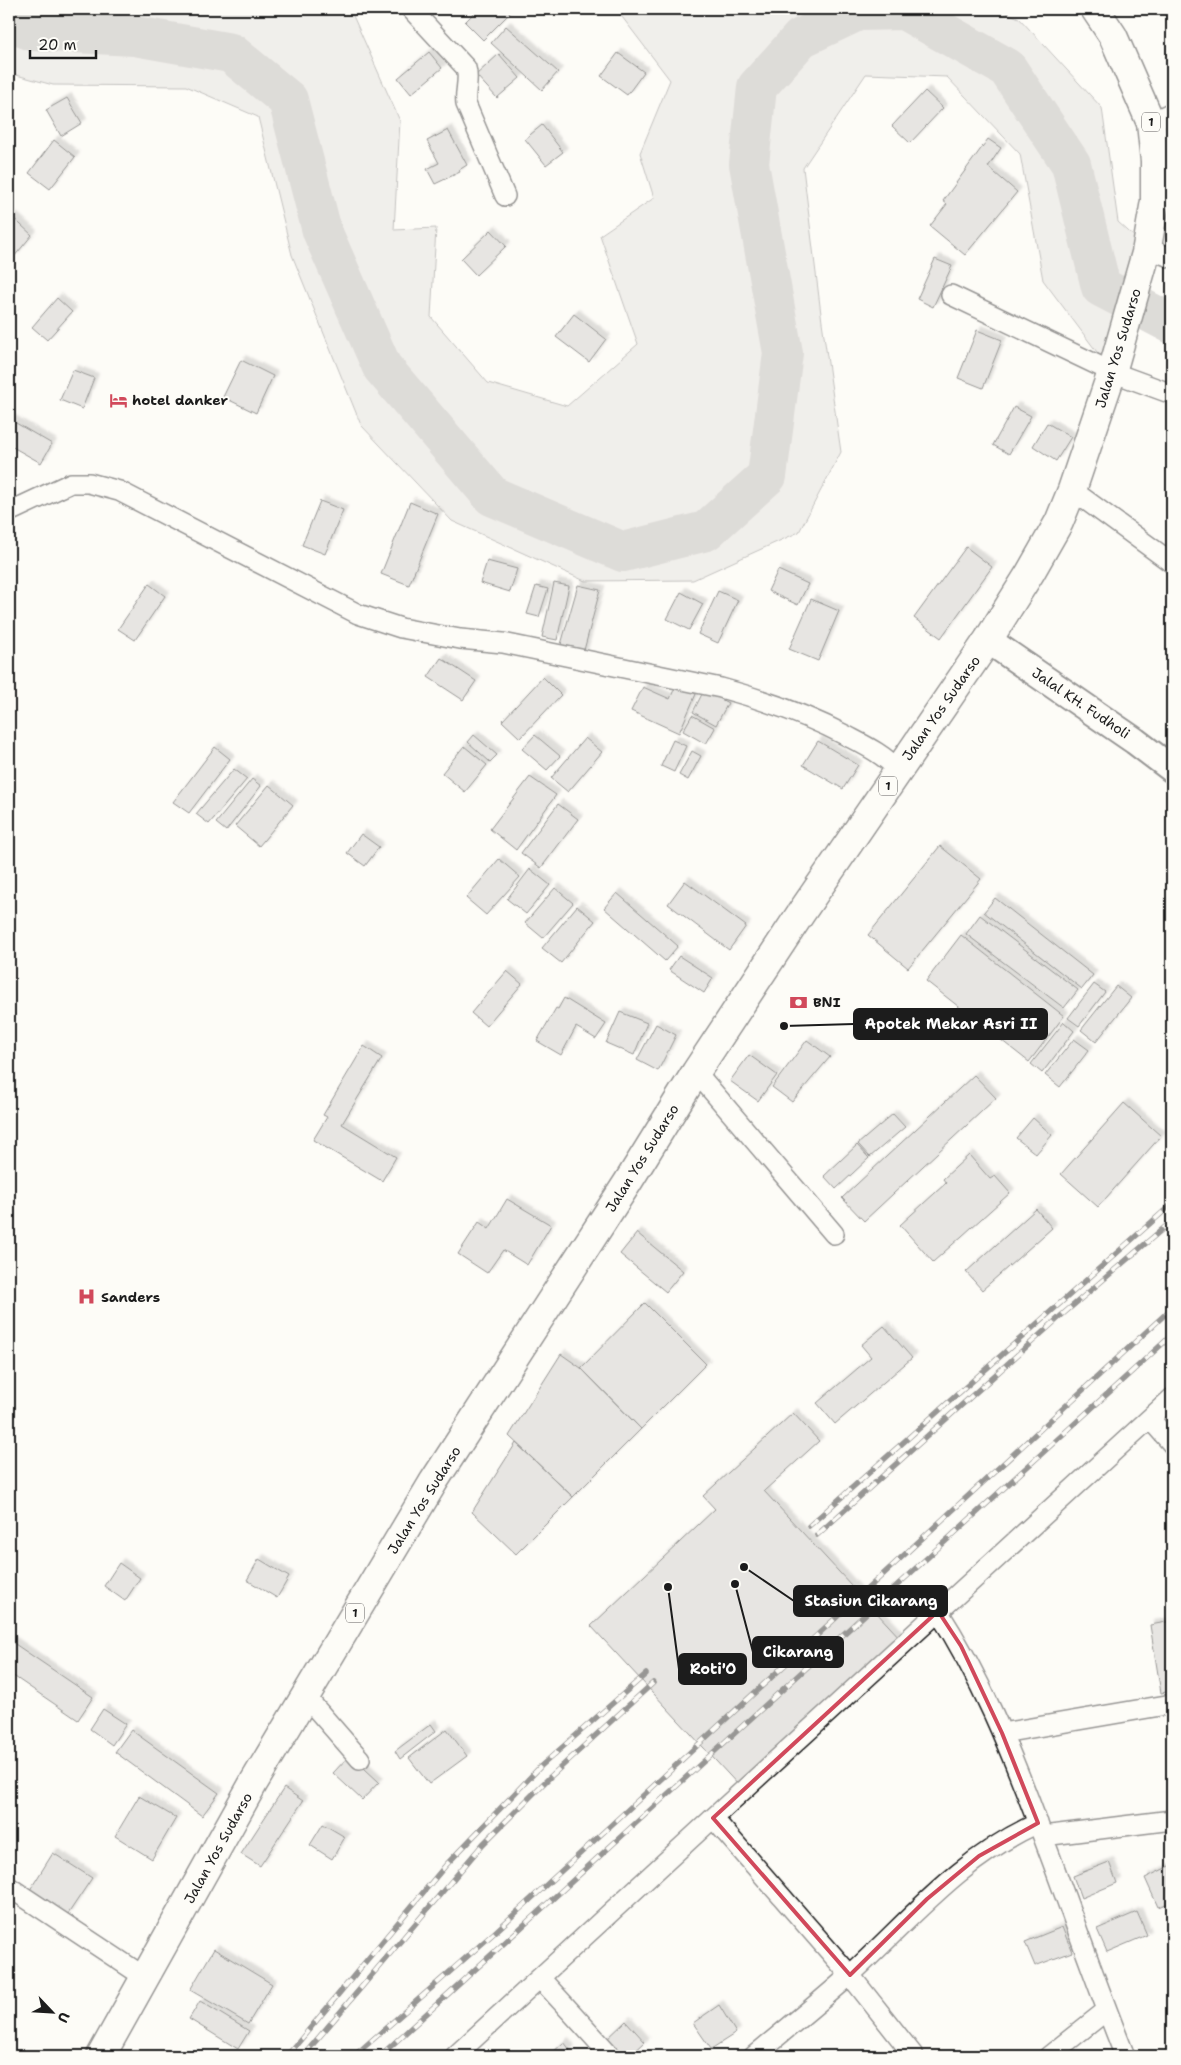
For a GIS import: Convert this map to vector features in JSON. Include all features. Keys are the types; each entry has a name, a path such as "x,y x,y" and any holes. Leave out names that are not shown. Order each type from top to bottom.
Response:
{"highway":[{"name":"1","path":"1095,9 1114,36 1162,118 1155,161 1155,253"},
{"name":"Jalan Yos Sudarso","path":"101,2056 254,1782 434,1481 628,1182 696,1072 898,770 988,640 1035,565 1059,522 1072,490 1113,368 1155,253"}],"main road":[{"name":"Jalal KH. Fudholi","path":"988,640 1136,740 1172,769"}],"street":[{"path":"411,9 466,68 468,76 465,95 466,104 506,196"},
{"path":"951,295 1172,394"},
{"path":"9,512 71,483 89,482 119,490 358,614 401,628 460,639 502,643 721,688 753,697 818,721 875,750 898,770"},
{"path":"1072,490 1172,563"},
{"path":"696,1072 834,1234"},
{"path":"455,2056 1172,1398"},
{"path":"1150,1419 1172,1444"},
{"path":"938,1612 960,1646 1002,1733 1125,2056"},
{"path":"306,1697 360,1759"},
{"path":"1002,1733 1172,1704"},
{"path":"713,1818 850,1975 914,2056"},
{"path":"754,2056 850,1975 928,1899 979,1856 1013,1834 1040,1830 1172,1820"},
{"path":"9,1887 146,1978"},
{"path":"540,1978 611,2056"},
{"path":"1049,2056 1107,2010"}],"highlighted area":[{"path":"938,1611 961,1646 1002,1733 1038,1823 979,1856 927,1899 850,1975 713,1818"}],"shaded area":[{"path":"9,9 350,9 400,121 394,230 436,228 431,317 488,383 567,406 638,344 600,235 654,198 640,153 670,80 616,9 998,9 1019,18 1102,108 1118,222 1147,248 1112,372 1043,280 1020,154 947,77 866,74 803,168 822,322 841,452 799,532 693,580 585,581 452,521 361,425 292,255 258,117 186,86 53,85 9,73"}],"building":[{"path":"478,9 506,9 510,13 483,40 465,22"},
{"path":"506,26 558,72 542,90 491,43"},
{"path":"429,52 442,68 411,94 398,78"},
{"path":"618,53 644,72 627,95 601,76"},
{"path":"499,54 520,78 497,98 476,75"},
{"path":"925,91 943,108 910,143 892,126"},
{"path":"67,98 82,123 61,136 46,110"},
{"path":"542,125 563,152 546,165 525,139"},
{"path":"448,130 467,165 459,170 460,172 435,184 427,169 439,163 427,141"},
{"path":"988,139 1001,148 988,167 1017,192 965,255 930,226 947,204 943,201"},
{"path":"54,140 75,157 50,189 29,173"},
{"path":"9,214 32,235 13,258 9,254"},
{"path":"491,230 506,246 476,275 461,259"},
{"path":"935,259 952,266 933,307 917,299"},
{"path":"57,298 72,312 47,340 32,327"},
{"path":"574,314 606,339 589,362 556,337"},
{"path":"977,330 1002,340 983,388 958,378"},
{"path":"241,360 273,376 256,413 223,397"},
{"path":"73,370 94,378 82,409 60,400"},
{"path":"1014,407 1031,416 1009,454 993,445"},
{"path":"9,419 52,444 41,463 9,445"},
{"path":"1047,423 1071,437 1056,461 1033,446"},
{"path":"320,501 343,510 325,554 302,545"},
{"path":"410,502 438,514 409,585 381,574"},
{"path":"966,547 992,567 941,638 914,618"},
{"path":"487,561 517,569 510,592 480,583"},
{"path":"778,570 808,584 798,605 768,591"},
{"path":"554,583 569,586 557,640 542,637"},
{"path":"149,584 165,596 135,640 118,629"},
{"path":"578,585 600,590 583,654 560,648"},
{"path":"536,586 548,589 539,617 527,614"},
{"path":"718,591 738,600 718,643 698,634"},
{"path":"681,592 703,604 689,630 667,619"},
{"path":"811,599 839,611 818,661 789,649"},
{"path":"441,658 476,681 463,700 428,677"},
{"path":"543,677 561,695 520,738 502,721"},
{"path":"676,685 696,694 679,733 631,711 643,687 670,699"},
{"path":"704,690 728,703 716,725 693,712"},
{"path":"692,715 715,728 706,744 683,731"},
{"path":"474,735 497,755 490,762 468,742"},
{"path":"535,735 560,756 547,770 522,749"},
{"path":"585,738 602,752 568,792 551,778"},
{"path":"673,740 686,746 674,772 661,766"},
{"path":"818,741 858,765 843,789 803,765"},
{"path":"464,746 487,765 465,792 442,773"},
{"path":"215,747 230,759 189,813 173,802"},
{"path":"692,751 701,756 688,780 679,775"},
{"path":"234,769 247,779 209,824 196,814"},
{"path":"530,777 556,795 516,850 490,829"},
{"path":"252,779 261,786 226,831 216,823"},
{"path":"269,785 293,805 259,846 235,826"},
{"path":"558,804 578,819 541,868 521,853"},
{"path":"361,834 379,847 365,866 347,853"},
{"path":"940,846 981,879 908,968 868,935"},
{"path":"499,859 520,877 486,915 466,898"},
{"path":"530,869 550,885 526,914 507,899"},
{"path":"685,881 746,926 729,950 668,904"},
{"path":"555,888 573,903 543,938 525,923"},
{"path":"617,893 678,946 665,961 604,908"},
{"path":"995,898 1093,975 1082,989 984,912"},
{"path":"577,906 595,921 561,963 542,948"},
{"path":"980,915 1078,990 1064,1008 966,934"},
{"path":"961,935 1064,1016 1029,1062 926,981"},
{"path":"679,956 713,978 704,993 669,970"},
{"path":"507,971 522,984 486,1026 471,1013"},
{"path":"1094,984 1105,992 1079,1026 1068,1018"},
{"path":"1116,986 1131,998 1096,1042 1081,1030"},
{"path":"564,998 606,1024 596,1039 576,1027 561,1055 537,1041"},
{"path":"620,1012 647,1023 634,1055 606,1043"},
{"path":"1064,1022 1074,1031 1042,1073 1031,1064"},
{"path":"656,1024 676,1035 658,1071 637,1060"},
{"path":"1074,1039 1089,1050 1060,1087 1045,1075"},
{"path":"807,1040 830,1057 792,1102 772,1087"},
{"path":"364,1046 382,1058 342,1124 396,1157 382,1181 313,1140 327,1117 323,1115"},
{"path":"749,1055 777,1075 758,1101 730,1081"},
{"path":"974,1075 996,1098 864,1221 842,1198"},
{"path":"1124,1103 1161,1136 1098,1207 1061,1174"},
{"path":"893,1114 905,1127 870,1157 858,1144"},
{"path":"1033,1118 1052,1135 1036,1154 1016,1138"},
{"path":"857,1145 869,1158 836,1189 824,1176"},
{"path":"969,1155 990,1179 995,1176 1010,1193 933,1262 900,1225 946,1183 943,1179"},
{"path":"507,1199 551,1225 527,1265 503,1250 487,1273 458,1254 479,1222 489,1229"},
{"path":"1036,1209 1052,1228 982,1290 966,1272"},
{"path":"637,1233 683,1271 666,1292 620,1254"},
{"path":"645,1303 706,1364 641,1429 581,1368"},
{"path":"884,1326 912,1358 835,1424 817,1403 871,1357 861,1345"},
{"path":"561,1354 581,1368 641,1429 573,1497 509,1436"},
{"path":"793,1413 819,1441 764,1491 901,1639 741,1788 591,1626 715,1509 703,1496"},
{"path":"516,1443 573,1497 516,1554 472,1512"},
{"path":"259,1559 289,1577 277,1598 247,1580"},
{"path":"119,1563 140,1578 125,1601 104,1586"},
{"path":"1172,1621 1172,1691 1161,1693 1150,1625"},
{"path":"9,1640 93,1697 78,1720 9,1673"},
{"path":"103,1709 126,1724 112,1745 90,1729"},
{"path":"431,1724 436,1731 400,1759 395,1751"},
{"path":"447,1729 467,1756 429,1784 409,1758"},
{"path":"131,1730 219,1793 202,1816 115,1752"},
{"path":"350,1755 379,1782 362,1800 333,1773"},
{"path":"284,1788 303,1801 260,1866 241,1854"},
{"path":"139,1796 176,1818 152,1859 115,1836"},
{"path":"323,1824 345,1837 332,1859 310,1845"},
{"path":"53,1853 92,1878 66,1917 28,1893"},
{"path":"1109,1862 1117,1883 1081,1898 1073,1876"},
{"path":"1172,1865 1172,1911 1169,1903 1158,1907 1145,1878"},
{"path":"1137,1912 1147,1935 1107,1952 1097,1929"},
{"path":"1062,1927 1072,1952 1035,1966 1025,1942"},
{"path":"214,1949 272,1984 248,2024 190,1990"},
{"path":"200,2001 249,2031 238,2049 189,2019"},
{"path":"719,2005 736,2033 711,2049 693,2023"},
{"path":"626,2021 645,2042 630,2056 618,2056 604,2042"},
{"path":"564,2042 570,2050 563,2056 549,2056"}],"waterway":[{"path":"9,22 32,31 135,36 231,53 288,100 322,231 382,367 492,496 623,552 706,531 767,476 783,353 749,164 757,87 801,38 858,11 904,10 1007,68 1071,164 1101,287 1172,324"}],"railway":[{"path":"809,1526 1172,1204"},
{"path":"817,1535 1063,1314 1172,1221"},
{"path":"354,2056 494,1933 1172,1308"},
{"path":"380,2056 1172,1335"},
{"path":"287,2056 446,1865 541,1766 646,1674"},
{"path":"303,2056 483,1844 550,1777 653,1683"}],"place":[{"name":"hotel danker","path":"118,400"},
{"name":"BNI","path":"799,1002"},
{"name":"Apotek Mekar Asri II","path":"784,1026"},
{"name":"Sanders","path":"87,1297"},
{"name":"Stasiun Cikarang","path":"744,1567"},
{"name":"Cikarang","path":"735,1584"},
{"name":"Roti'O","path":"668,1587"}]}
